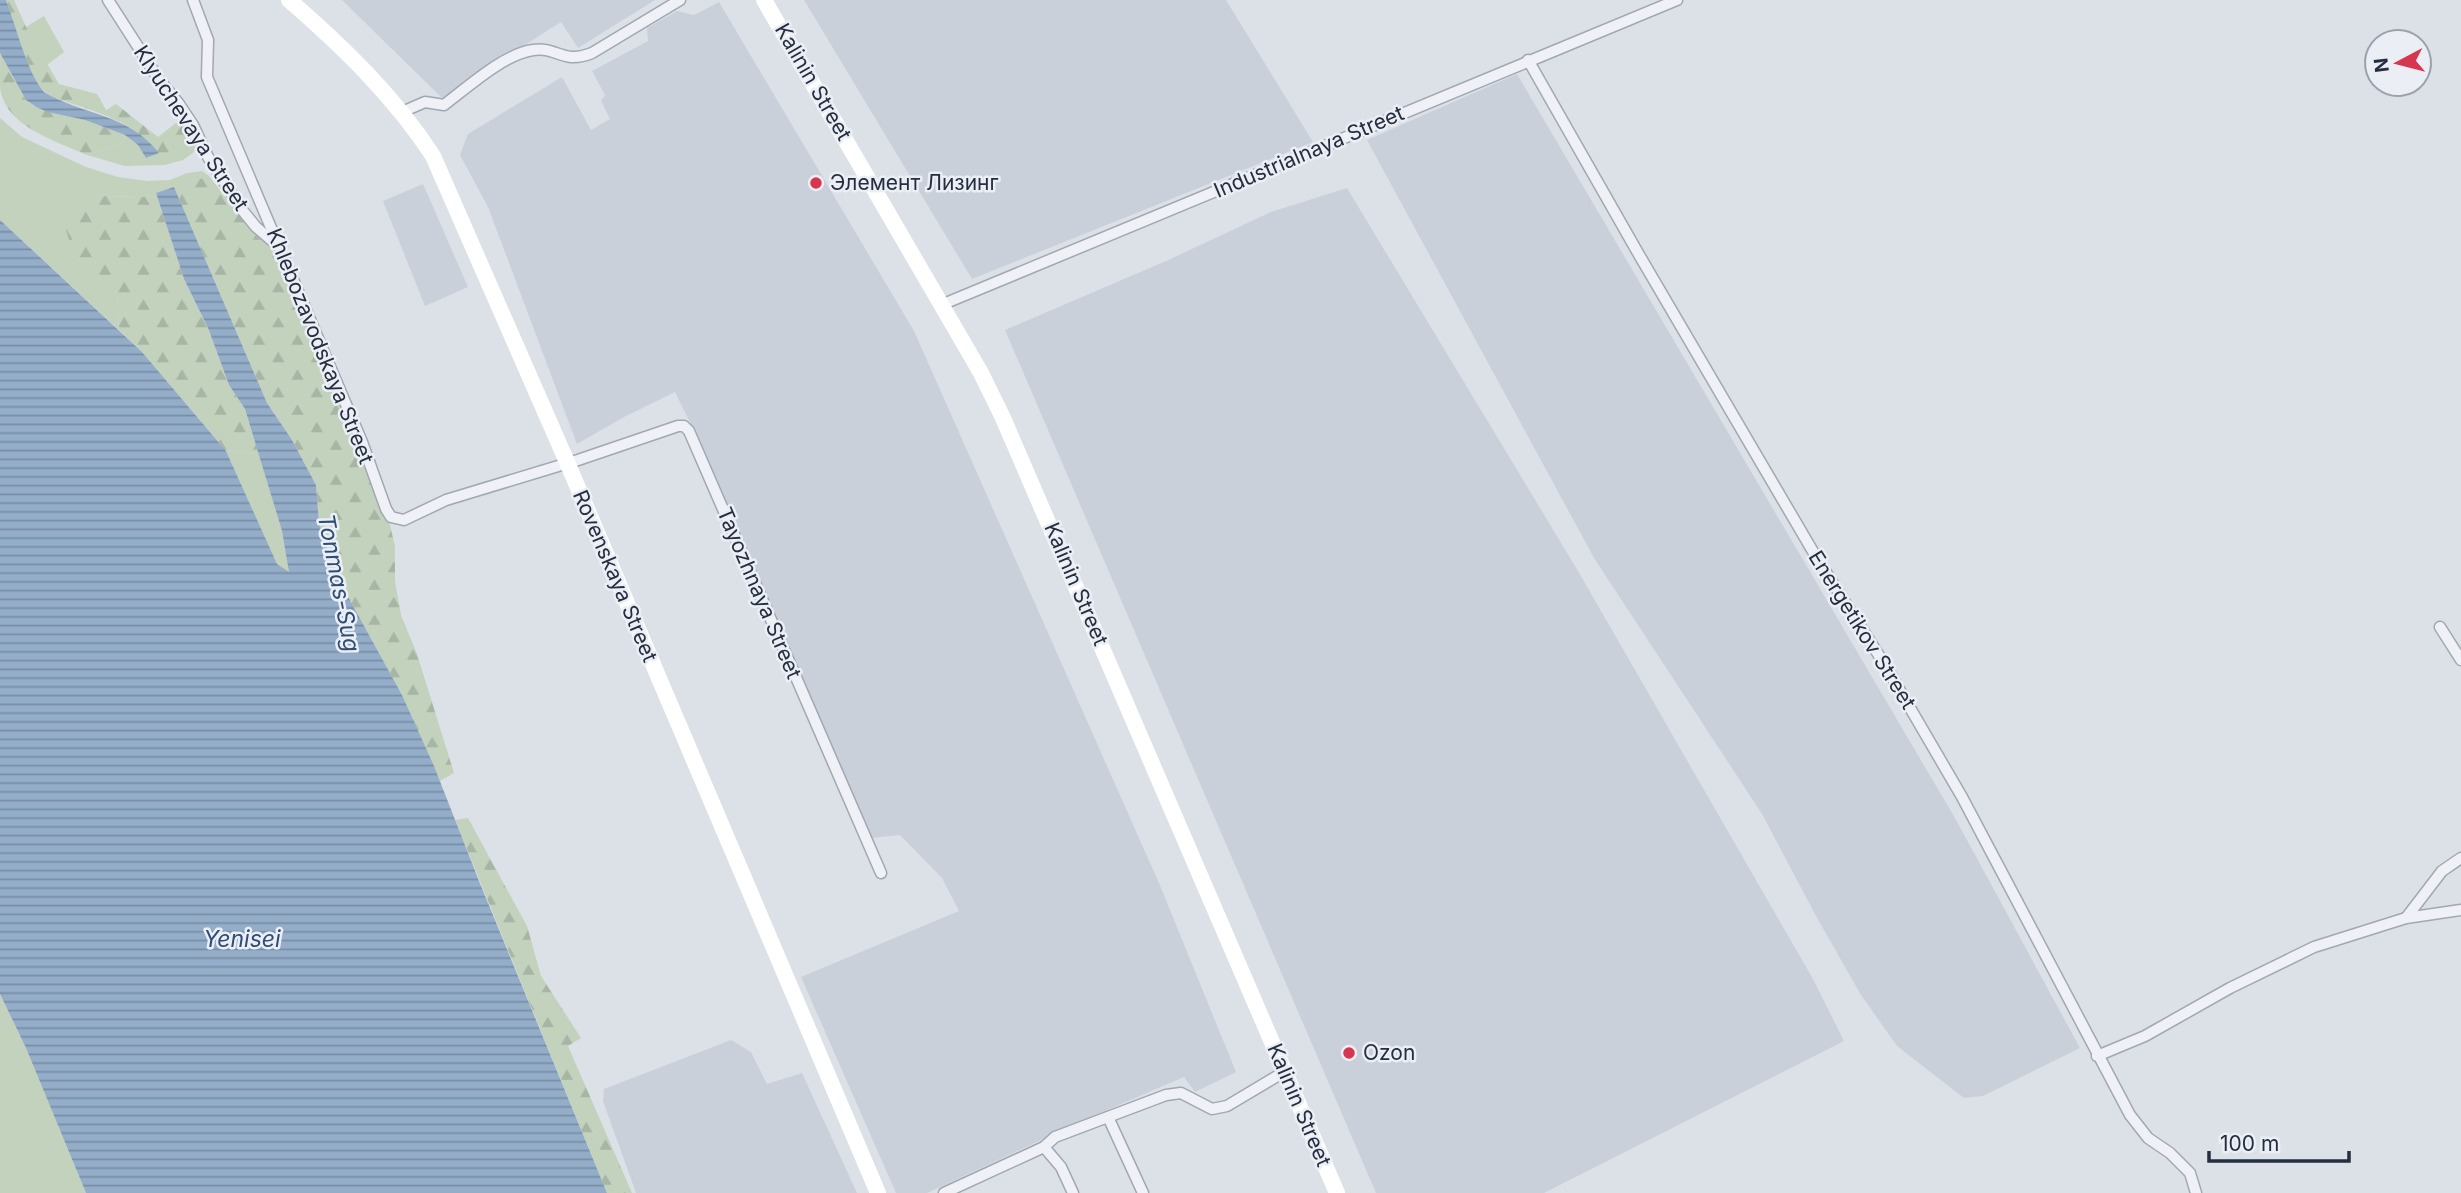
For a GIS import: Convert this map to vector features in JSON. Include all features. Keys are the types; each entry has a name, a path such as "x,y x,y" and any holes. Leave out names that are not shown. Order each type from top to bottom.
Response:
{"main road":[{"name":"Rovenskaya Street","path":"289,0 363,67 402,112 433,156 567,462 878,1193"},
{"name":"Kalinin Street","path":"764,0 981,373 1038,495 1337,1193"}],"street":[{"name":"Klyuchevaya Street","path":"108,0 160,81 193,125 208,157 243,211 281,250"},
{"name":"Khlebozavodskaya Street","path":"193,0 208,40 207,77 362,442 391,517 404,520 446,500 567,462"},
{"path":"402,112 425,102 444,104 481,75 535,49 579,58 592,53 680,0"},
{"name":"Industrialnaya Street","path":"941,305 1677,0"},
{"name":"Energetikov Street","path":"1528,60 1637,253 1962,797 2130,1115 2148,1138 2170,1153 2190,1173 2196,1193"},
{"name":"Tayozhnaya Street","path":"567,462 678,426 684,426 688,431 881,873"},
{"path":"2440,627 2461,660"},
{"path":"2406,918 2442,872 2461,858"},
{"path":"2097,1056 2145,1036 2241,982 2314,947 2406,918 2461,910"},
{"path":"944,1193 1044,1147 1055,1138 1166,1095 1181,1093 1212,1109 1227,1106 1284,1072"},
{"path":"1108,1117 1143,1193"},
{"path":"1044,1147 1061,1167 1073,1193"}],"shaded area":[{"path":"342,0 655,0 578,48 561,22 442,98"},
{"path":"804,0 1226,0 1313,142 972,279"},
{"path":"719,2 914,331 1159,883 1236,1072 1195,1092 1184,1077 927,1193 896,1193 801,977 959,911 942,878 900,835 871,838 707,457 675,392 577,444 488,207 460,155 468,134 562,77 591,130 610,119 601,101 605,95 592,71 648,41 647,28 677,11 694,15"},
{"path":"1517,74 1955,818 2080,1048 1983,1096 1964,1098 1897,1046 1861,995 1762,814 1594,558 1367,140"},
{"path":"423,184 468,287 425,306 383,201"},
{"path":"1347,188 1578,571 1813,979 1844,1041 1544,1193 1376,1193 1005,330 1166,261 1271,212"},
{"path":"731,1040 751,1052 767,1084 802,1073 857,1193 636,1193 603,1101 604,1089"}],"green space":[{"path":"6,0 14,0 26,27 59,84 97,94 106,110 116,104 158,137 181,119 196,144 194,152 183,160 165,165 145,138 132,129 117,120 53,97 44,91 29,67"},
{"path":"44,16 64,52 47,65 26,27"},
{"path":"0,53 26,100 35,107 85,120 125,135 122,143 87,155 47,138 21,122 4,101 0,87"},
{"path":"0,118 22,137 86,167 118,177 147,181 170,180 187,173 202,171 209,176 145,197 105,196 74,256 117,294 119,330 0,220"},
{"path":"125,135 138,145 146,157 159,153 165,165 125,166 87,155 122,143"},
{"path":"209,176 254,234 276,252 389,521 395,546 395,581 401,615 417,654 454,773 440,781 402,695 335,573 319,523 316,485 292,440 267,403 174,187"},
{"path":"156,193 184,279 208,328 229,385 245,409 259,454 226,451 142,352 119,330 117,294 74,256 62,217 105,196 145,197"},
{"path":"226,451 259,454 282,531 290,573 277,565"},
{"path":"468,818 527,926 541,976 581,1038 568,1046 632,1193 607,1193 455,820"},
{"path":"0,994 26,1048 86,1193 0,1193"}],"water":[{"path":"0,0 6,0 27,61 44,92 120,122 147,140 159,153 146,158 138,145 125,135 85,120 48,112 26,100 0,53"},
{"name":"Yenisei","path":"174,187 267,403 292,440 316,485 319,523 335,573 402,695 434,766 607,1193 86,1193 26,1048 0,994 0,220 142,352 226,451 277,564 289,572 282,531 245,409 229,385 208,328 184,279 156,193"}],"place":[{"name":"Элемент Лизинг","path":"816,183"},
{"name":"Ozon","path":"1349,1053"}],"water label":[{"name":"Tonmas-Sug","path":"339,583"}]}
